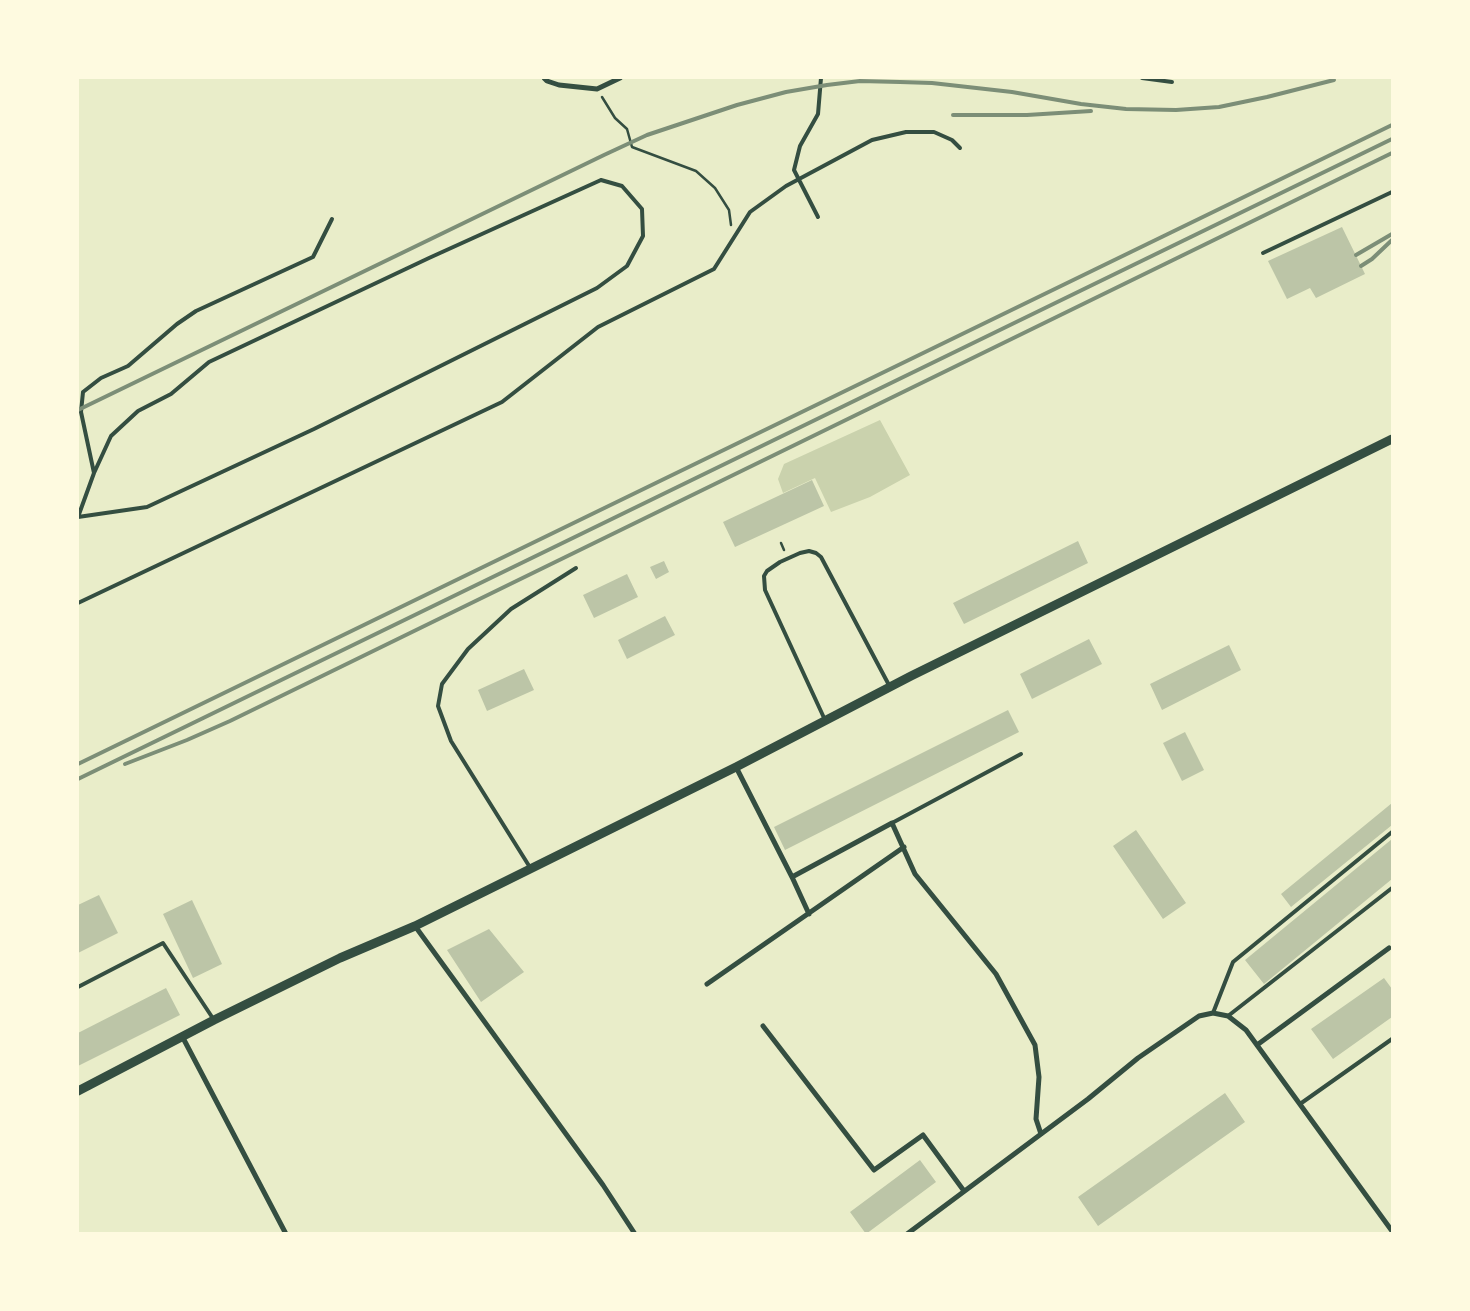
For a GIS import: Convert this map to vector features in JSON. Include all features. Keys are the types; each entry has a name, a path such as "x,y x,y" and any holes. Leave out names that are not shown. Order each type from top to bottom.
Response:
{"street":[{"path":"544,78 559,85 597,89 620,78"},
{"path":"78,1091 214,1020 340,958 415,926 531,869 736,767 890,687 1392,439"},
{"path":"736,767 792,877 808,914"},
{"path":"792,877 892,823 915,874 996,974 1035,1045 1039,1077 1036,1119 1041,1134"},
{"path":"707,984 904,847"},
{"path":"415,926 603,1185 636,1234"},
{"path":"1257,1046 1391,947"},
{"path":"907,1234 1088,1099 1138,1058 1199,1016 1213,1013 1228,1016 1246,1030 1392,1231"},
{"path":"763,1026 874,1170 923,1135 964,1191"},
{"path":"182,1036 286,1234"}],"lane":[{"path":"818,217 794,170 800,146 818,114 821,78"},
{"path":"1142,78 1172,82"},
{"path":"78,603 502,402 598,327 714,269 750,212 786,186 872,140 906,132 934,132 952,140 960,148"},
{"path":"601,180 622,186 642,209 643,236 627,266 597,288 314,429 147,507 78,517 110,436 138,411 171,394 209,362 429,258 601,180"},
{"path":"1263,253 1392,192"},
{"path":"94,473 81,412 83,392 101,378 128,366 177,324 196,311 313,257 332,219"},
{"path":"825,720 765,590 764,576 767,571 780,562 809,551 821,557 890,687"},
{"path":"531,869 451,741 438,706 442,684 468,649 511,609 576,568"},
{"path":"892,823 1021,754"},
{"path":"1213,1013 1233,962 1392,832"},
{"path":"1228,1016 1392,888"},
{"path":"78,986 163,943 214,1020"},
{"path":"1300,1104 1392,1039"}],"path":[{"path":"597,89 615,118 627,129 632,147 696,171 715,188 729,210 731,241"}],"green space":[{"path":"880,420 910,475 870,497 831,512 815,478 783,493 778,479 784,464"}],"building":[{"path":"1342,227 1365,274 1316,298 1310,288 1287,299 1268,261"},
{"path":"812,480 824,506 735,547 723,522"},
{"path":"1078,541 1088,563 964,624 953,603"},
{"path":"664,561 669,572 656,579 650,567"},
{"path":"627,574 638,597 594,618 583,595"},
{"path":"665,616 675,635 627,659 618,640"},
{"path":"1089,639 1102,664 1032,699 1020,674"},
{"path":"1229,645 1241,670 1162,710 1150,684"},
{"path":"524,669 534,690 487,711 478,690"},
{"path":"1008,710 1019,732 785,850 774,827"},
{"path":"1185,732 1204,770 1182,781 1163,743"},
{"path":"1392,803 1392,825 1291,907 1281,894"},
{"path":"1136,830 1186,903 1163,919 1113,846"},
{"path":"1392,839 1392,879 1264,984 1245,960"},
{"path":"99,895 118,933 78,953 78,905"},
{"path":"192,900 222,964 193,978 163,914"},
{"path":"489,929 524,972 481,1002 447,950"},
{"path":"1384,978 1392,989 1392,1017 1333,1059 1311,1029"},
{"path":"166,988 180,1015 78,1066 78,1033"},
{"path":"1225,1093 1245,1122 1098,1226 1078,1197"},
{"path":"920,1160 936,1182 866,1234 850,1212"}],"railway":[{"path":"78,410 647,135 737,105 786,92 860,81 932,83 1012,92 1081,104 1126,109 1176,110 1219,107 1334,80"},
{"path":"953,115 1027,115 1091,111"},
{"path":"78,764 1392,125"},
{"path":"78,779 1392,139"},
{"path":"125,764 230,721 1392,153"},
{"path":"1356,255 1392,234"},
{"path":"1361,266 1372,259 1392,240"}]}
